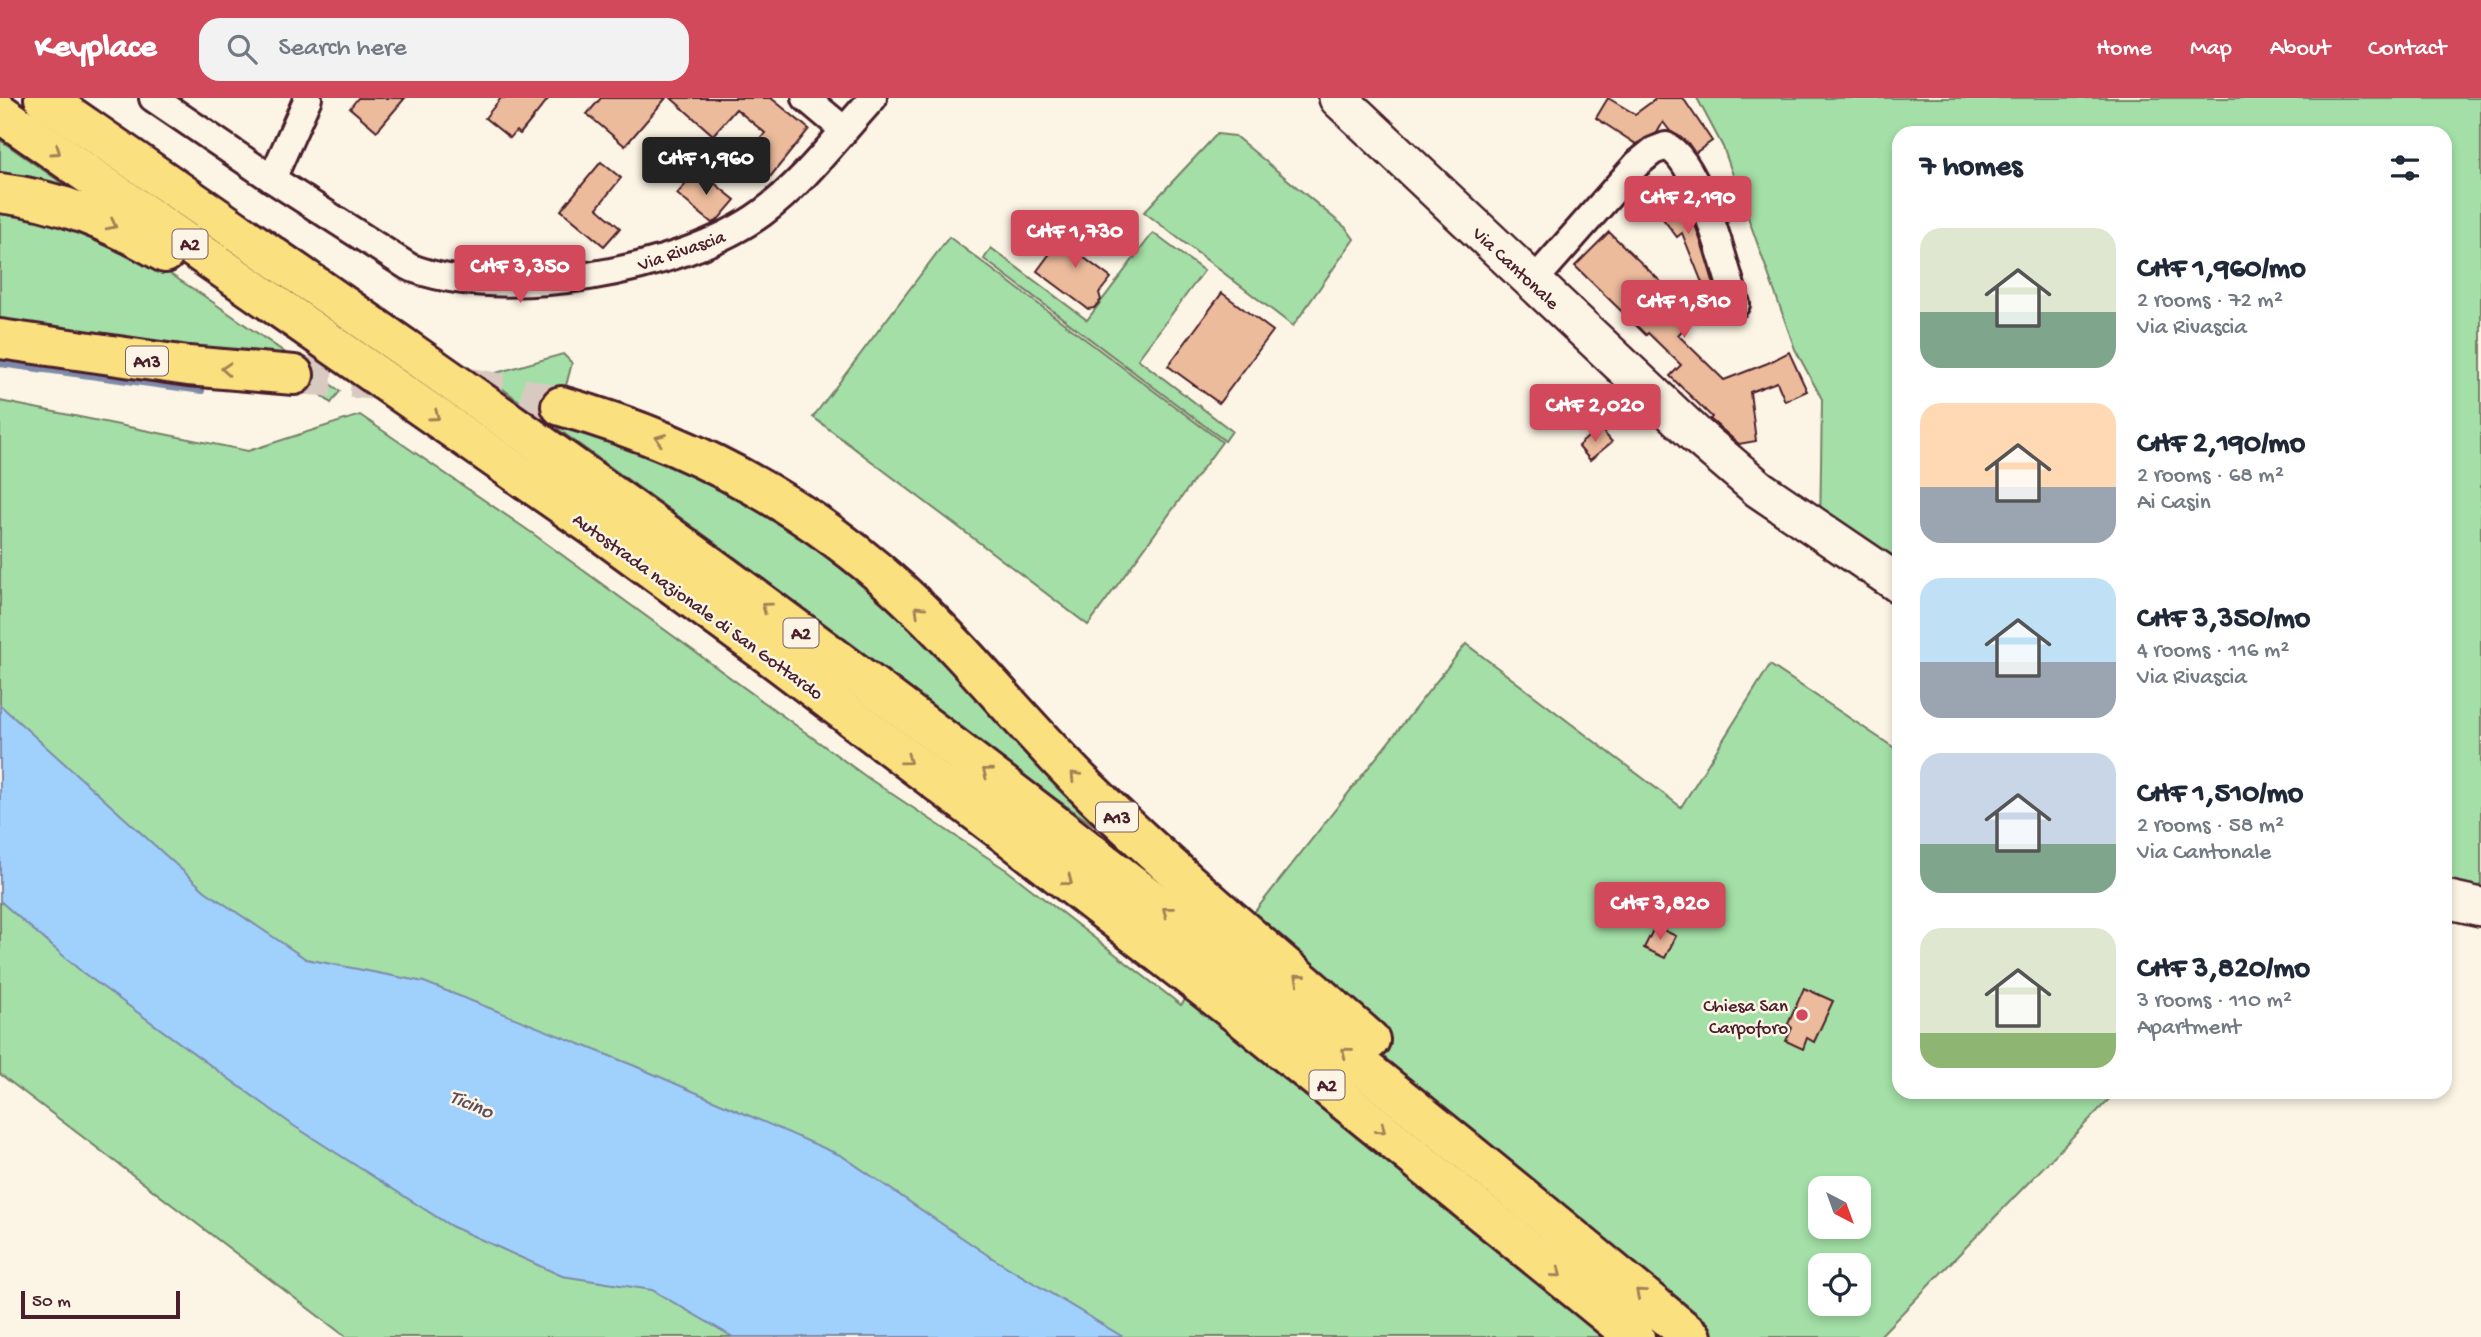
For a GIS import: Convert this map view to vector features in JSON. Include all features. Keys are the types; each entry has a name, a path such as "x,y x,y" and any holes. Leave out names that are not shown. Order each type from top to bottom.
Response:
{"highway":[{"name":"A2","path":"44,98 520,429 800,632 1111,867 1297,1013 1532,1203 1692,1337"},
{"name":"A2","path":"0,113 379,377"},
{"name":"A2","path":"0,193 51,202 116,226 379,377"},
{"name":"A13","path":"0,340 188,366 294,375"},
{"name":"Autostrada nazionale di San Gottardo","path":"379,377 654,571 1014,840 1331,1088 1634,1337"},
{"name":"A13","path":"561,407 632,428 722,466 777,497 850,548 928,619 1084,786 1126,825 1517,1167 1532,1203"}],"main road":[{"name":"Via Cantonale","path":"1338,98 1696,435 1759,489 1892,579"},
{"path":"2452,901 2481,907"}],"street":[{"name":"Via Rivascia","path":"153,98 395,259 426,274 485,282 552,281 617,270 682,252 727,234 774,204 873,98"},
{"path":"272,179 308,98"},
{"path":"806,98 844,130"},
{"path":"1533,282 1637,164 1653,151 1667,146 1682,158 1699,191 1737,304"}],"green space":[{"path":"1697,98 2481,98 2481,907 2452,901 2452,126 1892,126 1892,579 1820,532 1822,399 1795,349 1723,147"},
{"path":"1217,134 1235,136 1346,228 1354,239 1293,326 1144,212"},
{"path":"0,140 92,204 0,184"},
{"path":"0,210 67,222 164,270 340,391 331,403 266,353 176,349 0,324"},
{"path":"1153,233 1204,271 1138,359 1232,431 1225,441 984,259 991,248 1087,320"},
{"path":"949,237 1222,442 1088,625 813,417"},
{"path":"563,354 572,363 555,427 485,376"},
{"path":"0,401 248,451 360,415 532,533 868,778 1008,871 1181,1005 1466,644 1681,807 1770,665 1892,746 1892,1099 2109,1099 1879,1337 346,1337 0,1074"},
{"path":"587,422 827,540 1128,849 1055,798 721,547 558,429 563,425"}],"water":[{"name":"Ticino","path":"0,705 205,891 306,959 424,982 635,1066 842,1156 989,1256 1123,1337 733,1337 652,1290 562,1276 451,1226 294,1126 82,972 0,901"}],"building":[{"path":"358,98 405,98 377,131 350,108"},
{"path":"501,98 549,98 520,134 516,131 510,138 485,118"},
{"path":"601,98 666,98 625,146 587,114"},
{"path":"671,98 771,98 809,129 770,177 746,157 765,133 736,109 713,135"},
{"path":"1608,98 1635,114 1657,98 1683,98 1712,141 1695,153 1688,143 1670,131 1663,122 1657,133 1636,144 1596,118"},
{"path":"601,162 621,178 597,208 620,228 604,246 561,210"},
{"path":"698,170 735,200 717,221 712,223 677,194"},
{"path":"1670,185 1692,216 1703,248 1716,291 1707,295 1682,233 1677,237 1660,215 1671,206 1664,188"},
{"path":"1071,225 1090,239 1079,254 1111,278 1099,293 1101,300 1094,308 1088,309 1037,271"},
{"path":"1609,232 1686,306 1679,310 1691,321 1678,335 1724,380 1789,352 1807,391 1785,401 1777,382 1750,392 1756,441 1739,444 1710,419 1712,417 1670,376 1681,365 1575,266"},
{"path":"1222,293 1273,331 1219,403 1168,366"},
{"path":"1599,427 1612,442 1590,460 1578,446"},
{"path":"1655,926 1676,936 1665,958 1644,948"},
{"name":"Chiesa San Carpoforo","path":"1804,988 1833,1001 1814,1042 1807,1038 1803,1049 1786,1041 1792,1028 1788,1024"}],"waterway":[{"path":"0,364 202,391"}],"tunnel":[{"path":"294,375 470,387 561,406"}],"place":[{"name":"Chiesa San Carpoforo","path":"1802,1015"}]}
